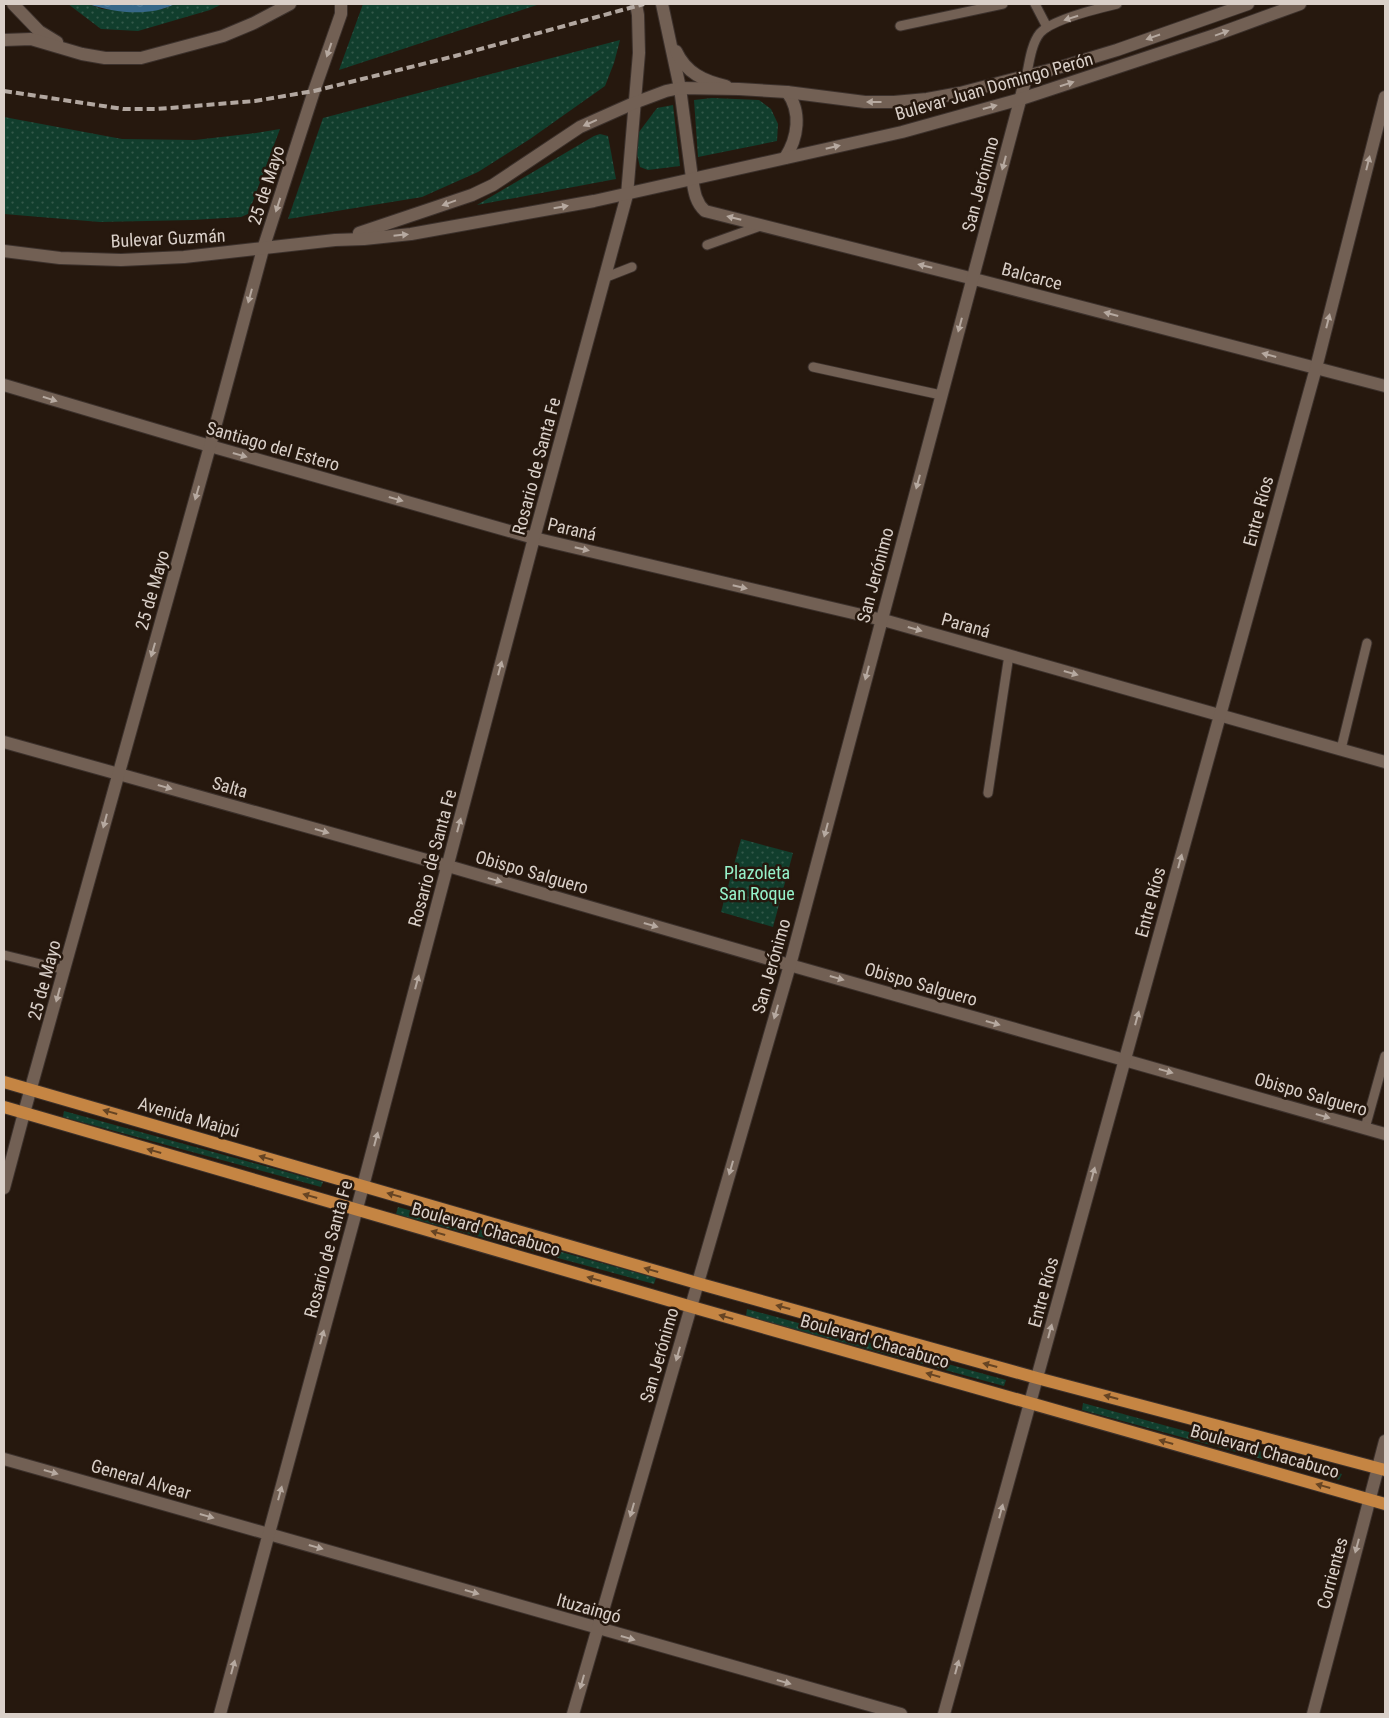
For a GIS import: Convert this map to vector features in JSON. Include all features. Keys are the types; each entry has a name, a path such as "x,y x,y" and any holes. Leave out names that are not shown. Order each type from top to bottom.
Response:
{"main road":[{"name":"Avenida Maipú","path":"4,1082 364,1186"},
{"path":"4,1108 357,1209"},
{"name":"Boulevard Chacabuco","path":"364,1186 698,1284 1037,1378 1381,1469"},
{"name":"Boulevard Chacabuco","path":"357,1209 692,1307 1385,1504"}],"street":[{"path":"13,4 39,31 82,54"},
{"path":"4,40 31,39 82,54 121,59 141,58 223,36 254,23 290,4"},
{"name":"25 de Mayo","path":"4,1188 263,249 341,14 342,4"},
{"name":"Rosario de Santa Fe","path":"220,1714 364,1186 534,538 627,195 639,53 636,4"},
{"path":"662,4 680,88 692,178"},
{"name":"Bulevar Juan Domingo Perón","path":"634,103 680,88 787,92 865,102 894,102 960,93 1026,78 1117,50 1248,4"},
{"name":"Bulevar Juan Domingo Perón","path":"627,195 692,178 902,132 1021,99 1215,35 1300,4"},
{"path":"668,32 680,60 690,71 701,79 739,89"},
{"name":"San Jerónimo","path":"573,1714 790,965 1026,78"},
{"path":"785,158 796,136 797,123 792,99 787,92"},
{"name":"Entre Ríos","path":"944,1714 1316,368 1385,98"},
{"name":"Bulevar Guzmán","path":"334,240 370,230 472,195 493,185 580,127 634,103"},
{"name":"Balcarce","path":"692,178 695,196 704,210 1385,386"},
{"name":"Bulevar Guzmán","path":"4,251 60,258 121,260 184,257 334,240 411,234 627,195"},
{"name":"Santiago del Estero","path":"4,385 534,538"},
{"name":"Paraná","path":"534,538 882,620 1385,762"},
{"name":"Salta","path":"4,742 448,866"},
{"name":"Obispo Salguero","path":"448,866 1385,1134"},
{"name":"Corrientes","path":"1313,1714 1370,1499 1381,1469 1385,1441"},
{"name":"General Alvear","path":"4,1459 269,1533"},
{"name":"Ituzaingó","path":"269,1533 597,1629 901,1714"}],"lane":[{"path":"900,26 1003,4"},
{"path":"1035,4 1047,27"},
{"path":"1026,78 1040,32 1064,19 1117,4"},
{"path":"707,245 763,225"},
{"path":"604,278 632,267"},
{"path":"813,367 941,396"},
{"path":"1341,749 1367,643"},
{"path":"988,794 1009,655"},
{"path":"4,955 64,970"},
{"path":"1365,1128 1385,1056"}],"green space":[{"path":"68,4 88,4 102,9 138,12 163,9 175,4 222,4 210,10 138,31 101,29"},
{"path":"363,4 540,4 339,70"},
{"path":"620,40 605,86 530,139 478,172 422,197 288,219 323,118"},
{"path":"712,98 759,100 771,109 778,124 777,141 698,157 694,100"},
{"path":"673,105 680,166 648,170 640,167 636,150 639,132 657,108"},
{"path":"4,117 122,139 195,140 280,129 248,214 241,217 193,220 100,222 4,214"},
{"path":"600,134 608,136 616,179 477,205 594,136"},
{"name":"Plazoleta San Roque","path":"741,839 793,853 773,927 721,912"},
{"path":"64,1111 323,1182 321,1187 63,1117"},
{"path":"398,1207 656,1278 654,1284 396,1214"},
{"path":"747,1309 1006,1380 1004,1386 746,1316"},
{"path":"1083,1403 1342,1474 1339,1480 1082,1410"}],"water":[{"path":"88,4 175,4 154,11 132,12 109,10"}],"railway":[{"path":"4,91 123,109 157,109 255,101 314,91 455,56 644,4"}]}
